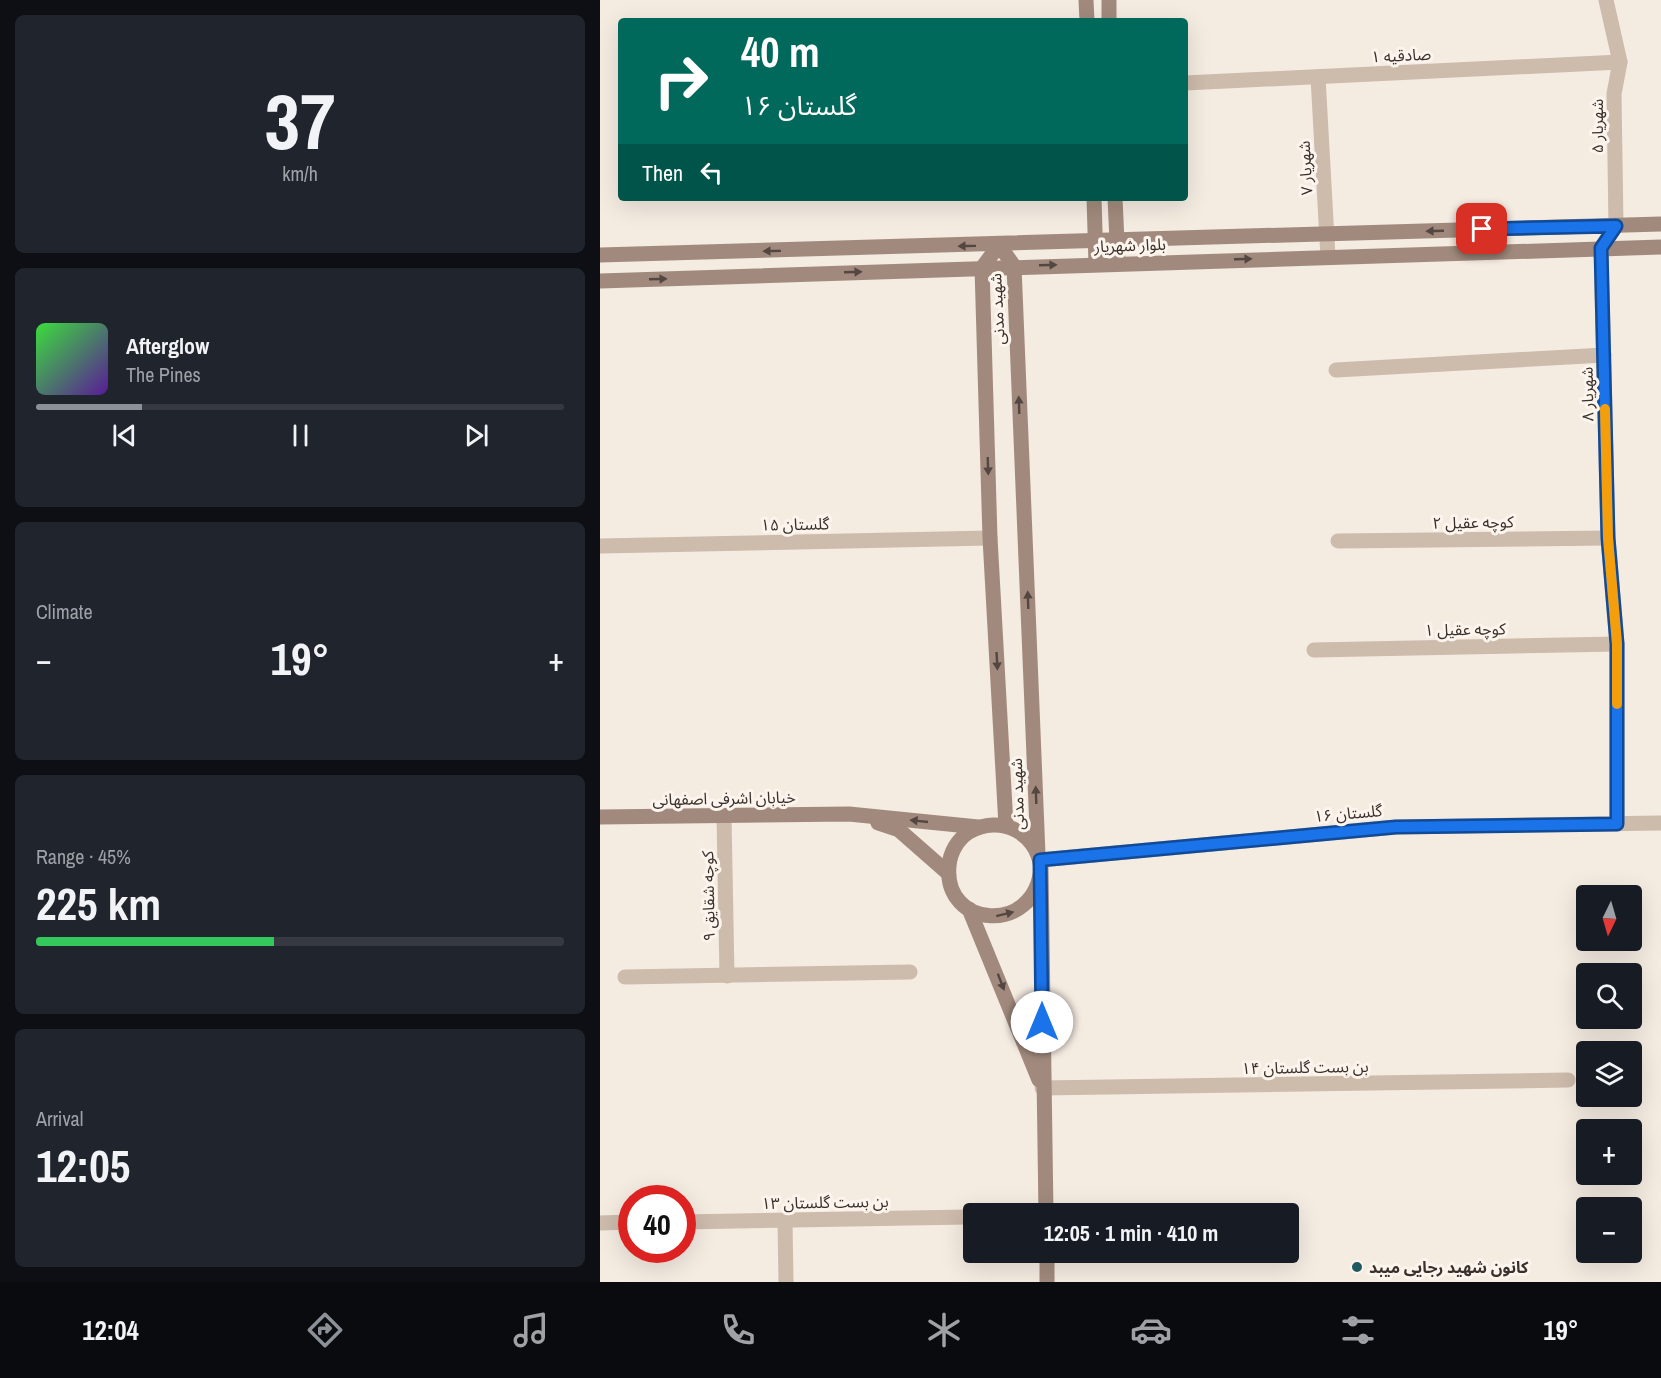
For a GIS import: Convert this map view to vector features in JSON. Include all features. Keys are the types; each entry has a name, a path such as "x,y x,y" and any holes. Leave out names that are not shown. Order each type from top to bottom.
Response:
{"street":[{"path":"1086,0 1087,18"},
{"path":"1109,0 1109,18"},
{"name":"شهریار ۵","path":"1606,0 1620,62 1614,94 1616,226"},
{"name":"صادقیه ۱","path":"1188,83 1620,62"},
{"name":"شهریار ۷","path":"1318,77 1328,257"},
{"path":"1094,201 1096,264"},
{"path":"1115,201 1118,263"},
{"name":"بلوار شهریار","path":"600,255 1661,224"},
{"path":"1601,248 1616,226"},
{"name":"شهید مدنی","path":"1006,826 990,538 982,268 999,245 1014,266 1040,861 1046,1203"},
{"name":"بلوار شهریار","path":"600,281 1661,247"},
{"name":"شهریار ۸","path":"1601,248 1608,538 1617,644 1617,824"},
{"path":"1336,370 1604,355"},
{"name":"گلستان ۱۵","path":"600,546 990,538"},
{"name":"کوچه عقیل ۲","path":"1338,541 1608,538"},
{"name":"کوچه عقیل ۱","path":"1314,650 1617,644"},
{"name":"خیابان اشرفی اصفهانی","path":"849,814 899,830 948,873"},
{"name":"خیابان اشرفی اصفهانی","path":"600,817 849,814 978,827"},
{"name":"کوچه شقایق ۹","path":"724,816 727,976"},
{"name":"گلستان ۱۶","path":"1040,861 1396,827 1661,823"},
{"path":"992,824 1006,826 1025,836 1040,861 1040,882 1034,895 1024,906 1012,913 997,916 969,909 958,900 951,887 948,873 950,858 956,845 965,834 978,827 992,824"},
{"name":"شهید مدنی","path":"969,909 1042,1088"},
{"path":"625,977 910,972"},
{"name":"بن بست گلستان ۱۴","path":"1042,1088 1568,1080"},
{"name":"بن بست گلستان ۱۳","path":"696,1222 963,1217"},
{"path":"785,1220 786,1282"},
{"path":"600,1223 618,1222"},
{"path":"1047,1263 1047,1282"}],"slow traffic":[{"path":"1605,409 1608,538 1617,644 1617,704"}],"place":[{"name":"کانون شهید رجایی میبد","path":"1357,1267"}],"route":[{"path":"1042,1022 1040,860 1396,827 1617,824 1617,644 1608,538 1601,248 1616,226 1482,229"}]}
